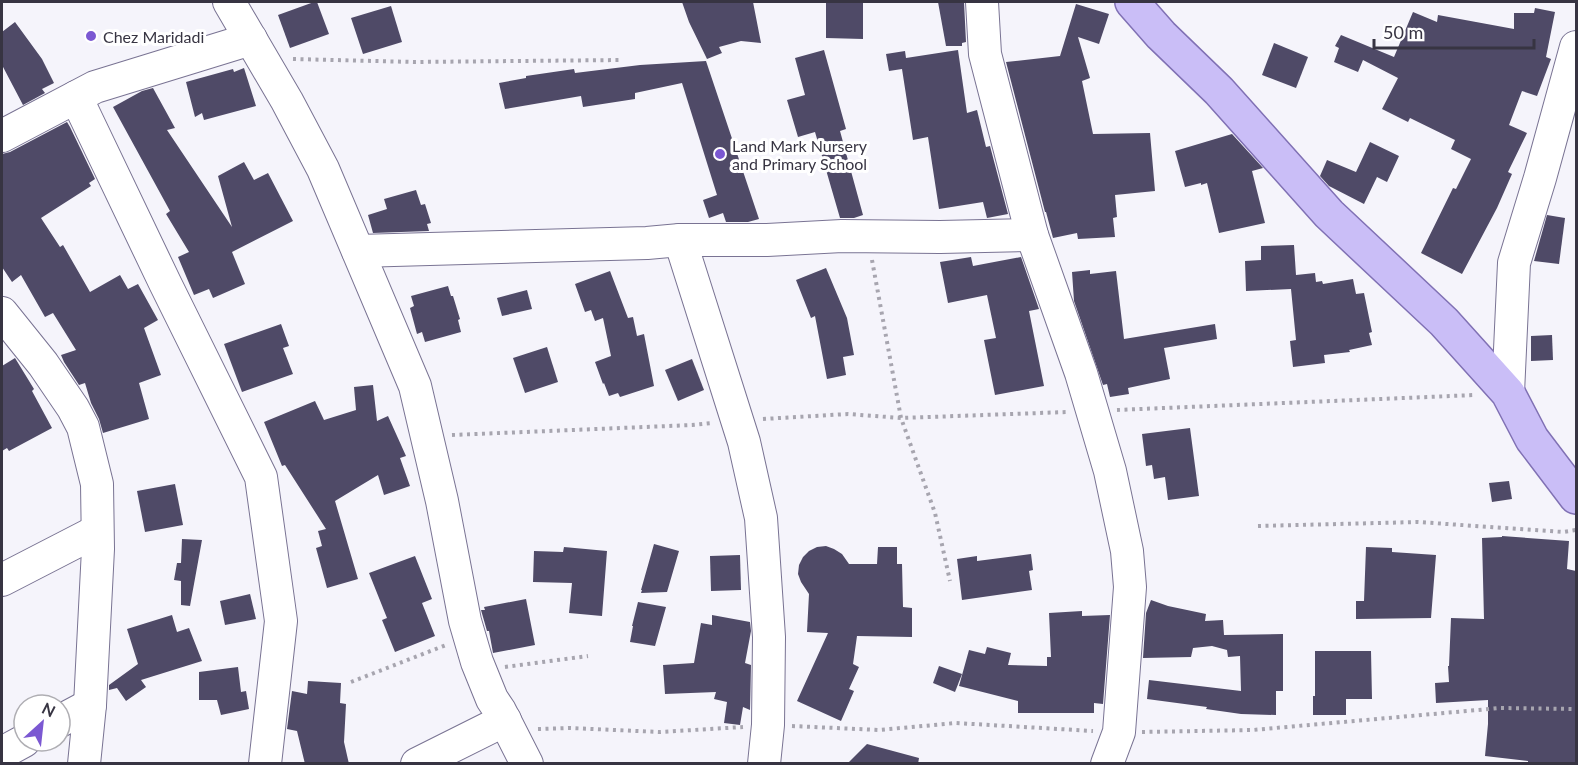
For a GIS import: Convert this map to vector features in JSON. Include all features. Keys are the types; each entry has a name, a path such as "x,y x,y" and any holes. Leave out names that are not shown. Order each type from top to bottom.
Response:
{"main road":[{"path":"1132,2 1161,35 1220,91 1329,214 1444,322 1508,393 1532,439 1576,497"}],"street":[{"path":"229,2 323,169 415,386 442,501 465,621 492,699 527,764"},
{"path":"982,2 985,54 1032,235 1081,373 1110,471 1127,551 1130,586 1119,732 1107,764"},
{"path":"1508,393 1514,263 1576,47"},
{"path":"2,135 96,87 256,48"},
{"path":"75,97 261,477 281,621 265,764"},
{"path":"358,251 647,243 680,240 1032,235"},
{"path":"680,240 744,442 761,518 769,637 768,725 764,764"},
{"path":"2,313 12,342 73,408 83,427 97,484 98,531 90,705 84,764"},
{"path":"2,580 98,531"},
{"path":"72,715 90,705"},
{"path":"417,764 507,725"}],"path":[{"path":"256,48 414,62 621,60"},
{"path":"868,236 901,418 935,513 950,581"},
{"path":"427,436 692,425 737,420 848,414 901,418 1508,393"},
{"path":"1258,526 1418,522 1563,532 1576,530"},
{"path":"351,682 470,635"},
{"path":"481,669 588,656"},
{"path":"507,725 660,732 768,725 879,730 956,723 1119,732 1253,730 1500,708 1576,709"}],"building":[{"path":"317,2 329,34 290,48 278,15"},
{"path":"682,2 753,2 761,43 741,41 719,47 722,53 707,59"},
{"path":"826,2 863,2 863,39 826,38"},
{"path":"938,2 964,2 966,42 962,43 962,46 946,46"},
{"path":"1076,4 1109,14 1099,44 1078,37 1090,78 1082,81 1093,134 1150,133 1155,191 1115,195 1117,217 1113,218 1115,237 1078,239 1077,233 1053,238 1006,62 1060,56"},
{"path":"391,6 402,42 363,54 351,18"},
{"path":"1535,8 1555,12 1546,57 1551,59 1537,96 1522,91 1509,125 1527,133 1508,172 1512,174 1497,208 1462,274 1421,253 1453,188 1456,189 1471,159 1451,149 1455,140 1410,118 1408,122 1382,109 1398,78 1363,60 1358,72 1334,62 1339,48 1335,46 1341,35 1394,57 1413,12 1437,22 1438,15 1514,29 1514,13 1534,13"},
{"path":"15,22 42,59 54,83 42,89 45,93 23,105 2,65 2,32"},
{"path":"1274,43 1308,57 1296,88 1262,75"},
{"path":"824,50 846,129 840,131 863,215 854,218 840,218 815,132 798,137 787,100 805,95 795,58"},
{"path":"958,50 967,113 977,110 986,147 990,146 1008,214 987,218 983,202 939,209 928,137 913,140 902,69 889,71 886,54 905,51 906,58"},
{"path":"706,61 759,219 748,222 726,222 723,213 709,218 703,200 717,195 682,83 635,93 635,99 583,107 581,96 505,109 499,83 526,78 526,76 574,69 575,73 640,65"},
{"path":"244,68 256,106 204,120 202,113 195,117 186,82"},
{"path":"153,88 175,128 167,130 232,227 218,176 244,162 254,180 268,173 293,221 232,252 245,284 213,298 209,289 194,295 178,257 189,252 166,214 170,211 113,107 142,91"},
{"path":"67,122 95,179 89,183 91,186 41,218 60,247 63,245 90,292 120,275 128,289 138,284 158,320 144,328 161,375 139,383 149,419 103,433 85,383 79,385 61,355 76,350 53,313 45,317 21,275 12,282 2,267 2,154"},
{"path":"1232,134 1263,168 1252,171 1265,223 1219,233 1207,183 1185,187 1175,151"},
{"path":"1370,142 1399,156 1387,182 1377,177 1364,204 1329,186 1320,176 1327,160 1356,172"},
{"path":"416,190 421,205 425,204 431,223 427,224 429,231 373,233 368,215 387,209 384,199"},
{"path":"1547,215 1565,218 1559,264 1534,261"},
{"path":"1294,245 1296,275 1315,273 1316,282 1322,281 1323,284 1353,279 1356,294 1364,293 1372,332 1369,333 1372,345 1349,350 1350,352 1324,355 1325,363 1293,367 1290,341 1296,340 1291,289 1246,291 1245,261 1261,260 1261,246"},
{"path":"971,257 973,266 1021,257 1039,309 1029,311 1044,386 995,395 984,340 996,338 987,295 948,303 940,262"},
{"path":"826,268 847,318 854,355 843,357 846,375 827,379 815,316 811,318 796,280"},
{"path":"1090,270 1090,274 1116,271 1124,339 1215,324 1217,339 1164,348 1170,379 1128,388 1129,394 1110,397 1107,384 1103,385 1074,301 1072,272"},
{"path":"610,271 628,318 633,317 637,336 644,334 654,386 620,397 618,393 609,396 595,362 611,356 603,318 595,321 591,310 585,312 575,284"},
{"path":"448,286 460,319 458,320 461,332 425,342 422,332 417,334 410,308 414,306 411,296"},
{"path":"527,290 532,309 502,316 497,298"},
{"path":"281,324 289,346 283,348 293,374 242,392 224,344"},
{"path":"1552,335 1553,360 1531,361 1531,336"},
{"path":"547,347 558,382 525,393 513,358"},
{"path":"15,358 34,389 32,391 52,428 9,451 7,448 2,451 2,366"},
{"path":"692,359 704,390 678,401 665,370"},
{"path":"373,385 377,421 388,416 406,456 400,458 410,486 384,495 378,475 335,501 358,579 327,588 316,548 322,546 318,531 326,529 285,465 282,466 264,422 315,401 324,420 356,410 354,387"},
{"path":"1190,428 1199,496 1168,500 1165,477 1154,479 1152,465 1146,466 1142,434"},
{"path":"1509,481 1512,499 1492,502 1489,483"},
{"path":"175,484 183,525 145,532 137,491"},
{"path":"1502,536 1569,541 1567,569 1576,571 1576,764 1528,764 1528,761 1485,756 1488,700 1436,703 1435,683 1449,682 1451,618 1484,619 1482,538"},
{"path":"182,539 202,540 190,606 181,605 181,581 174,580 177,563 181,563"},
{"path":"654,544 679,551 667,592 641,593 641,590"},
{"path":"826,546 842,554 849,564 877,564 878,547 897,547 897,564 902,564 903,607 912,608 912,637 857,636 853,664 859,667 849,689 854,691 841,721 797,701 828,633 807,632 809,594 798,574 799,565 809,551"},
{"path":"564,547 607,551 602,616 569,613 572,583 533,582 534,551 563,552"},
{"path":"1366,547 1392,548 1392,552 1436,555 1431,618 1356,619 1356,601 1364,601"},
{"path":"1031,554 1033,570 1029,571 1032,590 962,600 957,559 977,556 977,561"},
{"path":"740,555 741,590 711,591 710,556"},
{"path":"415,556 432,599 422,603 435,636 395,652 382,620 387,618 369,573"},
{"path":"250,594 256,619 225,625 220,601"},
{"path":"526,599 535,645 493,653 489,631 487,631 481,610 485,610 484,607"},
{"path":"1151,600 1206,614 1205,621 1223,620 1224,635 1283,634 1283,691 1276,691 1276,715 1241,714 1147,699 1149,680 1241,691 1240,656 1228,657 1227,650 1212,646 1193,648 1191,657 1143,658 1146,613"},
{"path":"638,602 666,607 655,646 630,642"},
{"path":"1082,611 1082,616 1110,615 1103,704 1094,703 1094,713 1018,713 1018,701 959,686 969,650 985,654 987,647 1011,653 1008,665 1047,666 1047,657 1051,657 1049,613"},
{"path":"172,615 177,632 189,628 202,661 141,680 146,687 126,701 117,688 109,690 109,685 138,664 127,629"},
{"path":"712,615 750,622 751,631 745,663 751,665 750,710 743,707 740,725 724,723 727,702 714,699 716,692 665,694 663,665 694,663 701,623 712,625"},
{"path":"1315,651 1371,651 1372,699 1346,699 1346,715 1313,715"},
{"path":"939,666 962,674 955,692 933,683"},
{"path":"238,667 241,692 246,691 249,709 221,715 217,700 199,700 199,672"},
{"path":"308,681 341,683 340,703 346,704 344,742 349,764 305,764 297,731 287,729 292,691 307,694"},
{"path":"867,744 919,758 918,764 847,764"}],"place":[{"name":"Chez Maridadi","path":"91,36"},
{"name":"Land Mark Nursery and Primary School","path":"720,154"}]}
